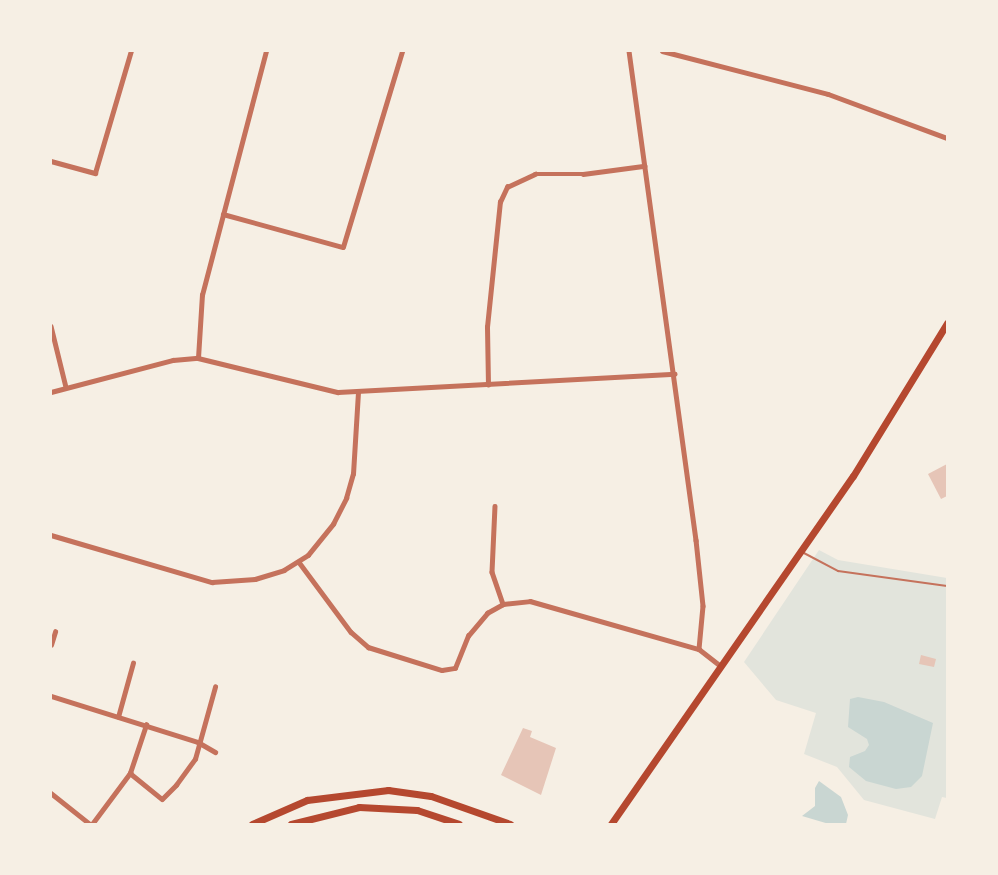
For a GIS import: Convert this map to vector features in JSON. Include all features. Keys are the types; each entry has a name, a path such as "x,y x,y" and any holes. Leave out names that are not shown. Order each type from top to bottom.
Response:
{"main road":[{"path":"611,824 723,668 802,552 947,323"},
{"path":"252,824 307,800 388,790 431,796 510,824"},
{"path":"291,824 357,807 417,810 459,824"}],"street":[{"path":"51,161 95,173 131,51"},
{"path":"198,358 202,295 266,51"},
{"path":"223,214 343,247 402,51"},
{"path":"629,51 675,374 703,606 699,649"},
{"path":"662,51 828,94 947,138"},
{"path":"488,385 487,327 500,202 507,187 535,174 583,174 644,166"},
{"path":"51,326 66,387"},
{"path":"51,392 173,360 198,358 316,389 358,392 675,374"},
{"path":"51,535 212,582 255,579 299,562 333,524 346,498 353,474 358,392"},
{"path":"495,506 492,572 503,604"},
{"path":"299,562 351,633 368,647 442,670 455,668 473,627 487,613 503,604 530,601 699,649 723,668"},
{"path":"51,645 55,632"},
{"path":"118,717 133,663"},
{"path":"130,773 162,799 195,759 215,687"},
{"path":"51,696 198,742 215,752"},
{"path":"51,793 91,824 130,773 146,725"}],"lane":[{"path":"802,552 838,571 947,586"}],"shaded area":[{"path":"819,550 838,560 947,578 947,798 942,797 935,819 864,800 837,767 804,754 816,713 776,700 744,662"},
{"path":"858,697 884,702 933,723 922,776 911,787 896,789 866,781 849,767 850,757 865,751 869,745 867,739 848,727 850,699"},
{"path":"819,781 841,797 848,815 846,824 829,824 802,816 815,806 815,788"}],"building":[{"path":"947,464 947,496 941,499 928,474"},
{"path":"921,655 936,659 934,667 919,664"},
{"path":"523,728 532,731 530,737 556,748 541,795 501,775"}]}
